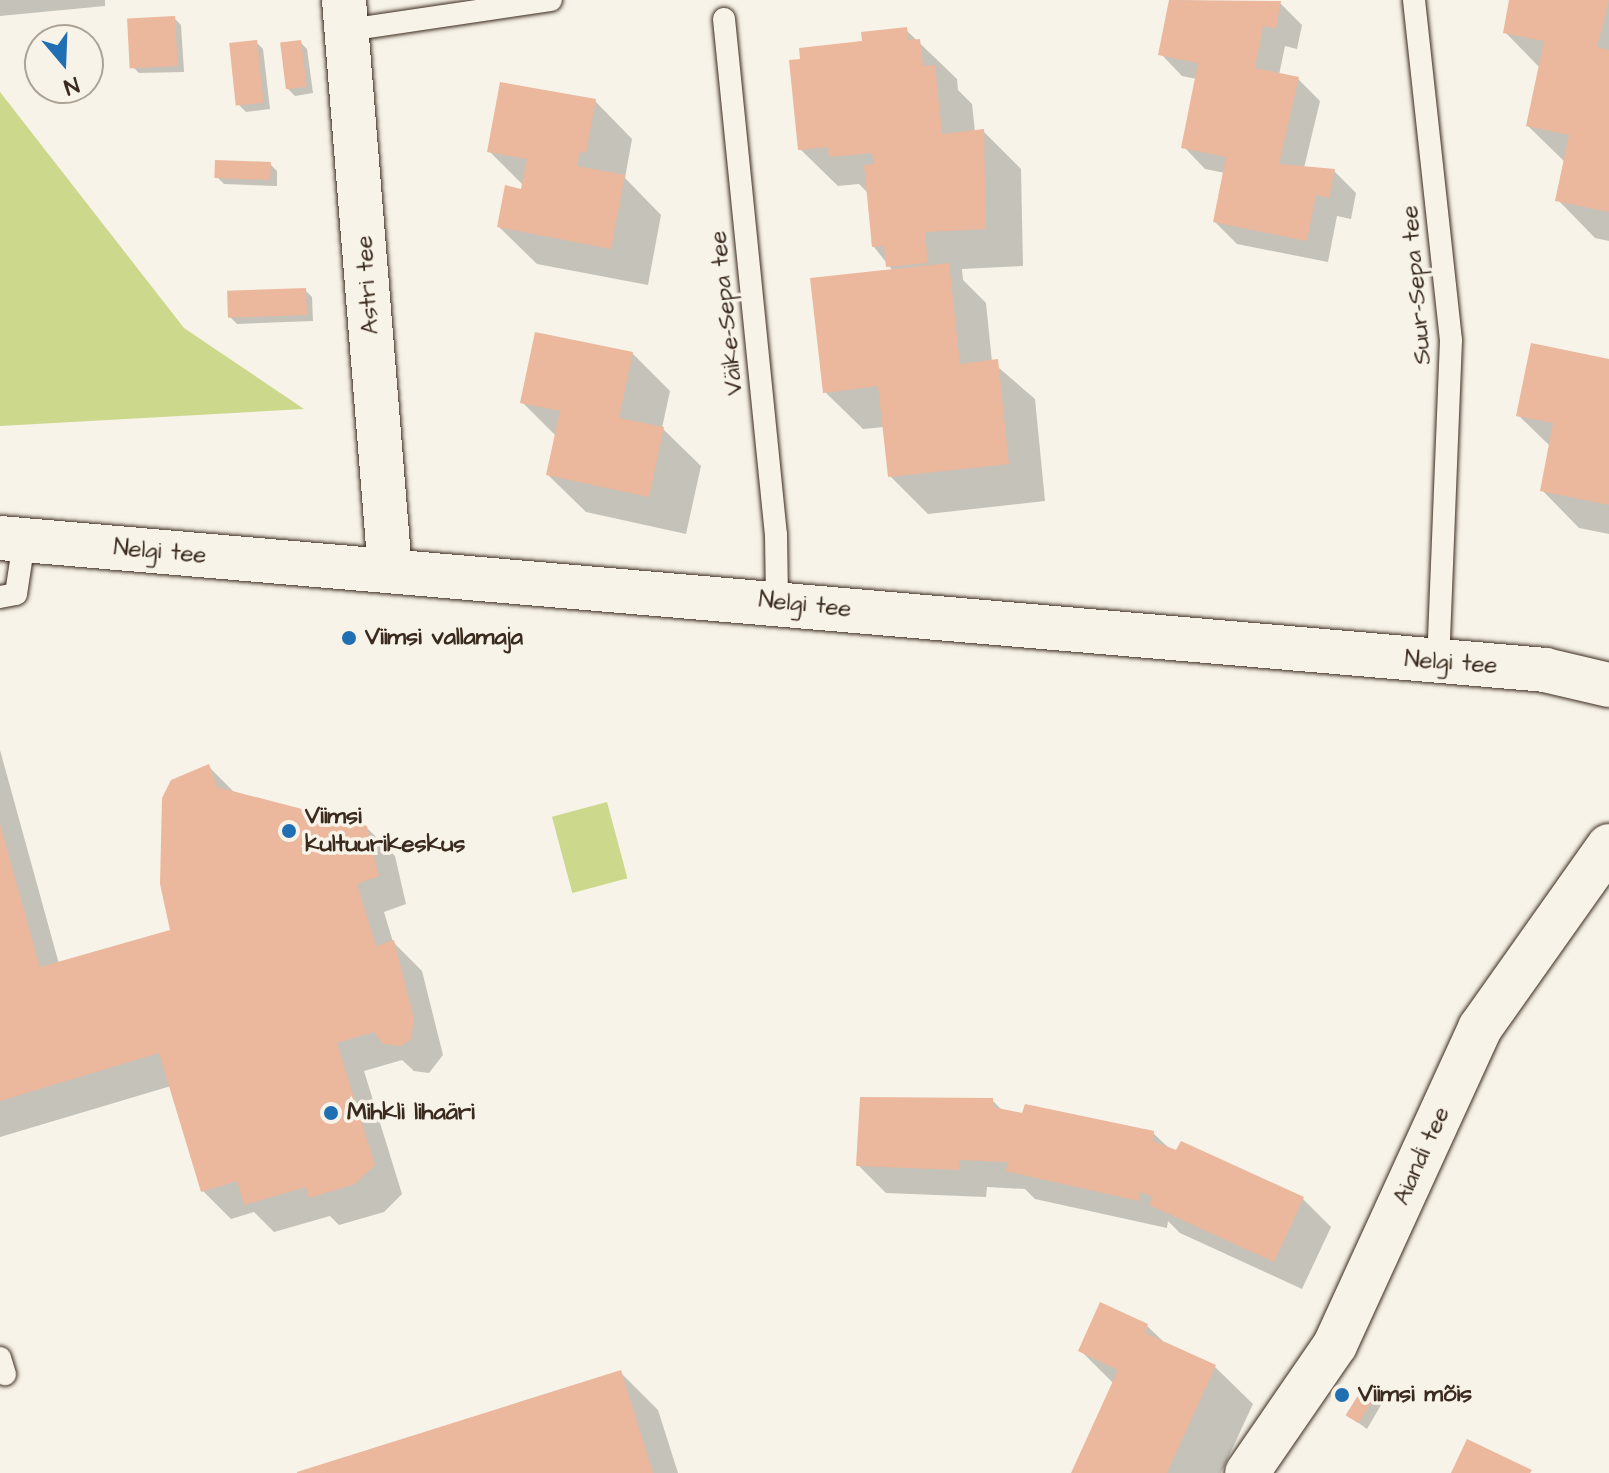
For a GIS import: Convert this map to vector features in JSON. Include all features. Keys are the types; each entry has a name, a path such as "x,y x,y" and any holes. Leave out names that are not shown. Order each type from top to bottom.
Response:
{"street":[{"name":"Astri tee","path":"346,15 390,570"},
{"name":"Nelgi tee","path":"12,539 1545,670 1609,685"},
{"name":"Aiandi tee","path":"1247,1473 1335,1345 1480,1028 1609,846"}],"lane":[{"path":"346,15 551,0"},
{"name":"Suur-Sepa tee","path":"1414,0 1451,340 1438,662"},
{"name":"Väike-Sepa tee","path":"724,19 776,535 777,602"},
{"path":"8,595 12,539"}],"green space":[{"path":"0,92 184,328 304,409 0,426"},
{"path":"607,802 627,878 572,893 552,817"}],"building":[{"path":"1169,0 1281,1 1276,29 1263,26 1255,68 1299,77 1279,164 1335,169 1329,198 1316,195 1307,241 1213,222 1226,157 1181,148 1198,63 1158,55"},
{"path":"1509,0 1609,0 1597,47 1609,50 1609,212 1555,201 1569,135 1526,126 1544,41 1503,33"},
{"path":"175,16 178,66 130,68 127,19"},
{"path":"907,27 908,40 920,39 923,66 935,65 942,134 984,129 986,229 925,232 928,263 886,267 884,246 872,247 864,165 874,164 872,153 829,157 828,147 798,150 789,60 800,59 799,48 862,41 861,32"},
{"path":"257,40 264,103 236,106 229,43"},
{"path":"301,40 307,87 286,89 280,43"},
{"path":"500,82 596,99 586,153 580,152 577,166 625,175 611,249 497,227 505,185 521,189 527,159 487,152"},
{"path":"215,160 271,162 270,180 214,178"},
{"path":"949,263 960,364 998,359 1009,464 888,477 878,386 823,393 810,278"},
{"path":"306,288 307,315 228,318 227,291"},
{"path":"535,332 633,352 619,418 664,427 649,497 546,475 560,411 520,403"},
{"path":"1531,343 1609,359 1609,505 1540,491 1553,423 1516,416"},
{"path":"209,764 217,787 367,826 379,876 357,884 376,946 394,940 414,1019 411,1039 401,1046 383,1044 374,1032 337,1043 375,1165 355,1184 309,1198 306,1187 244,1205 237,1181 201,1192 159,1053 0,1101 0,824 40,967 170,930 160,884 162,798 171,780"},
{"path":"860,1097 993,1098 993,1107 1022,1113 1025,1104 1154,1131 1153,1141 1176,1150 1181,1141 1304,1197 1274,1262 1149,1205 1153,1197 1140,1192 1139,1201 1005,1171 1009,1162 959,1160 959,1170 856,1166"},
{"path":"1100,1302 1148,1324 1145,1333 1216,1365 1167,1473 1071,1473 1118,1370 1078,1351"},
{"path":"621,1370 653,1473 297,1473 297,1472"},
{"path":"1362,1389 1375,1397 1358,1423 1346,1415"},
{"path":"1467,1439 1532,1470 1530,1473 1451,1473"}],"place":[{"name":"Viimsi vallamaja","path":"349,638"},
{"name":"Viimsi kultuurikeskus","path":"289,831"},
{"name":"Mihkli lihaäri","path":"331,1113"},
{"name":"Viimsi mõis","path":"1342,1395"}]}
